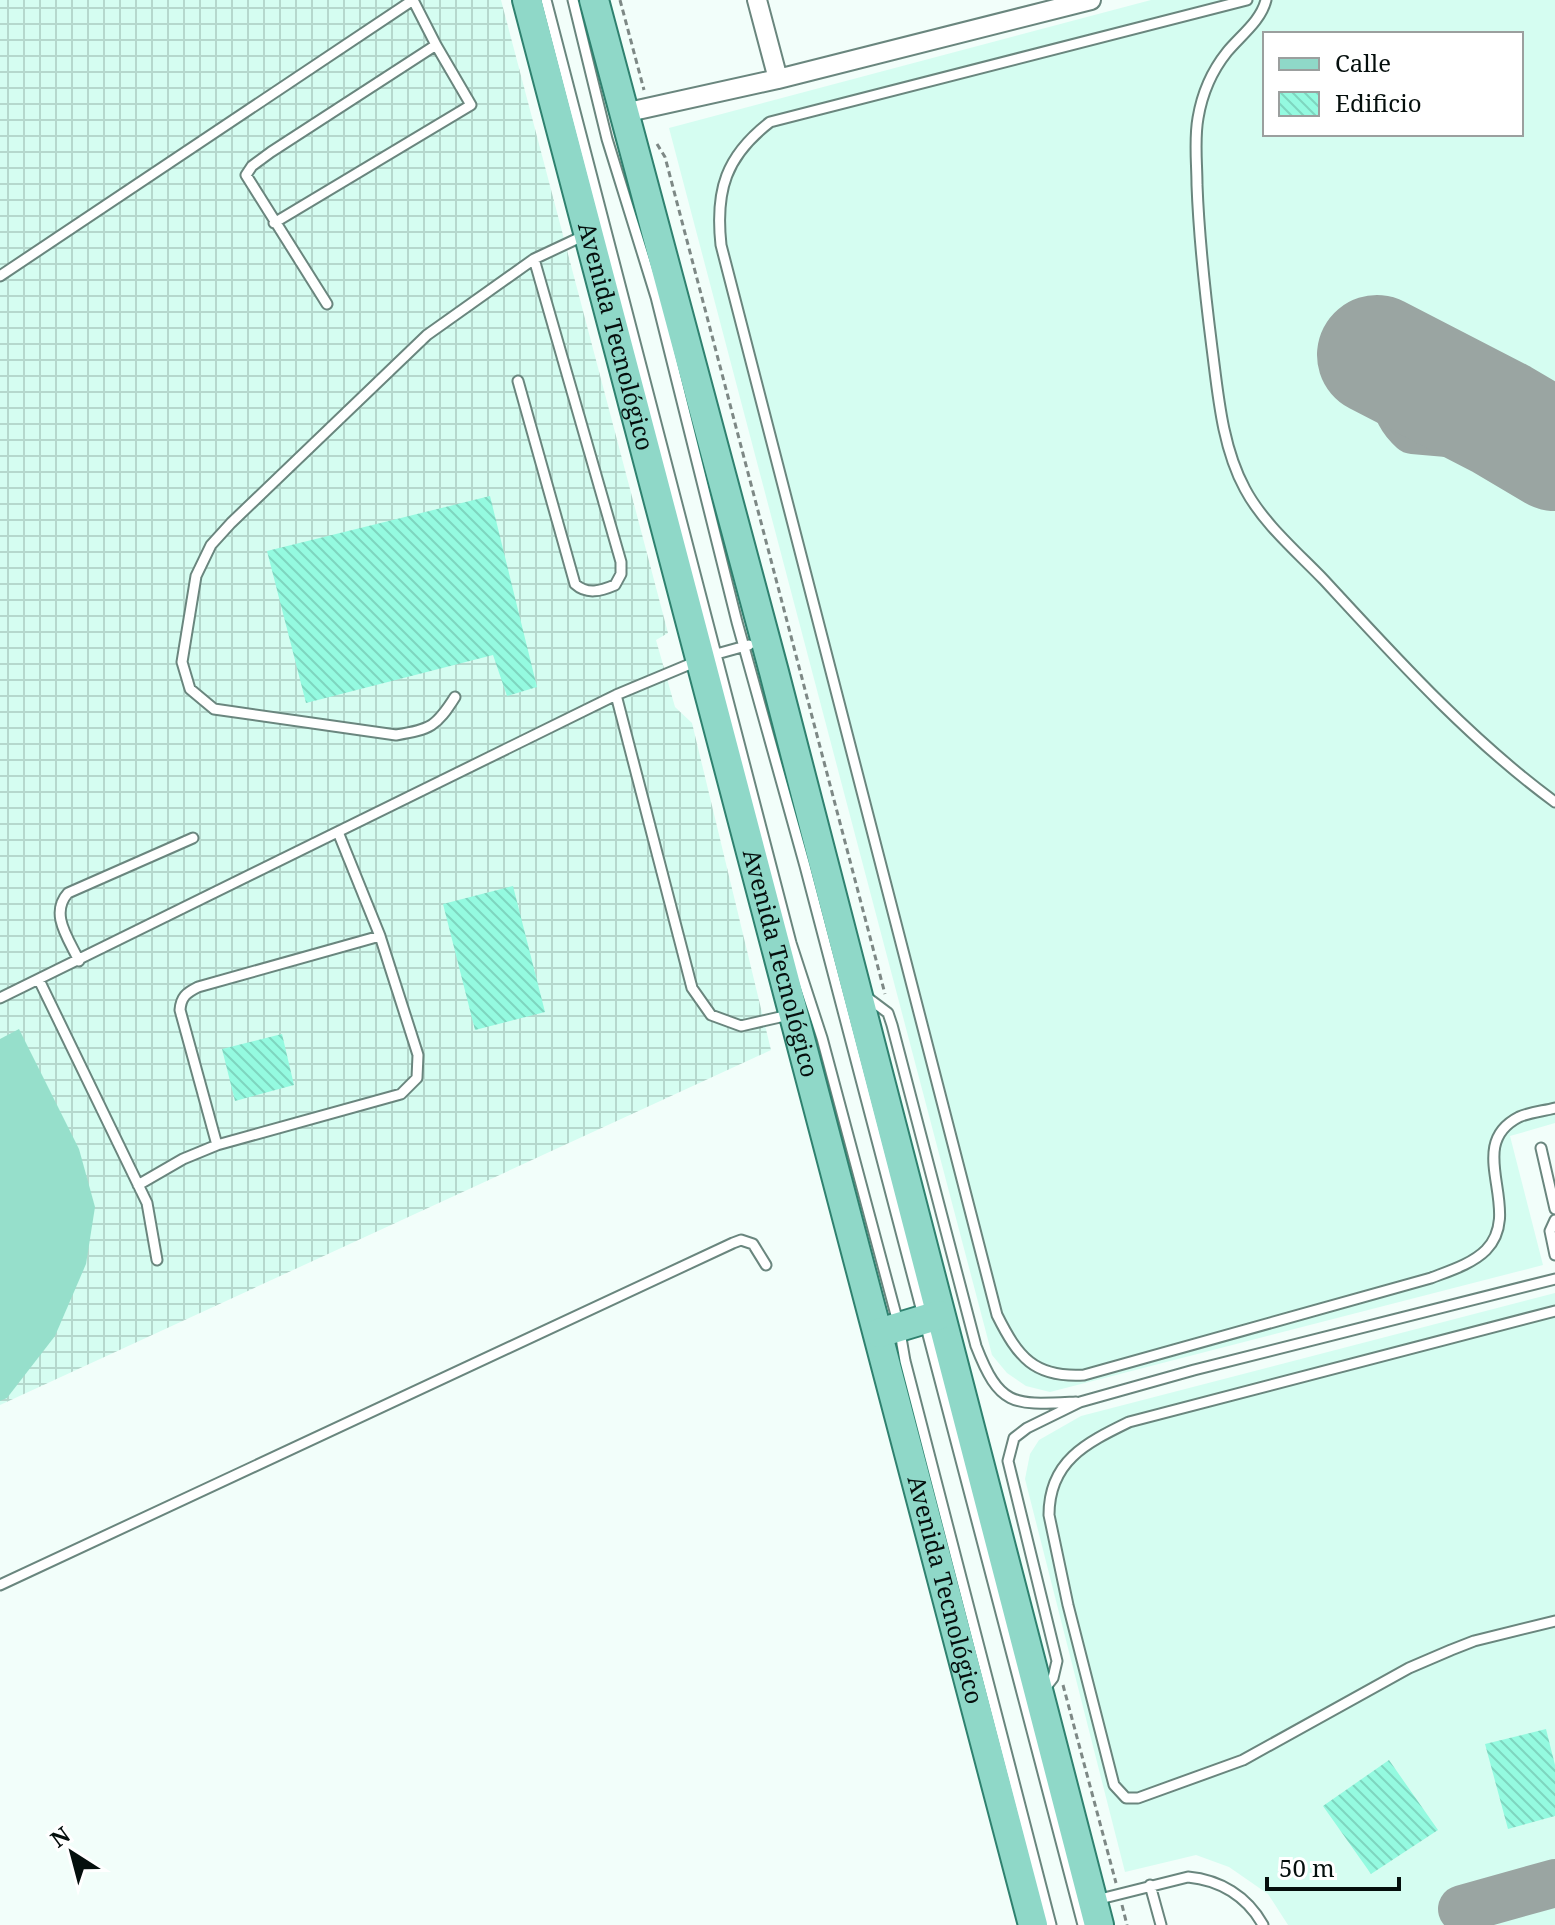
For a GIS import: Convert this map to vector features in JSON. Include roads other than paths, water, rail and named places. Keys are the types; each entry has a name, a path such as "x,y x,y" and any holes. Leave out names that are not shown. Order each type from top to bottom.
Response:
{"main road":[{"name":"Avenida Tecnológico","path":"527,0 587,235 708,657 794,1014 910,1323 1038,1696 1098,1911"},
{"name":"Avenida Tecnológico","path":"594,0 636,110 754,644 857,989 910,1323 1033,1925"}],"street":[{"path":"757,0 778,79"},
{"path":"636,110 778,79 1091,0"}],"lane":[{"path":"1,276 413,0 471,105 274,223"},
{"path":"546,0 708,657 791,943 1098,1911 1150,1885 1188,1877 1218,1884 1245,1901 1263,1925"},
{"path":"573,0 607,139 656,297 754,644 910,1323 905,1361 1051,1925"},
{"path":"1247,0 770,122 751,136 733,161 722,185 718,217 721,245 997,1315 1011,1343 1027,1362 1055,1374 1084,1375 1431,1278 1468,1262 1485,1251 1495,1237 1500,1197 1493,1167 1494,1144 1503,1128 1521,1116 1555,1108"},
{"path":"1266,0 1263,10 1212,74 1202,97 1196,132 1199,243 1217,385 1234,464 1242,485 1259,511 1358,617 1469,731 1523,779 1555,802"},
{"path":"327,304 247,180 247,171 271,152 436,45"},
{"path":"455,697 440,720 422,730 396,735 214,709 190,689 182,662 196,576 211,545 231,523 427,335 534,259 587,235"},
{"path":"518,381 575,584 583,591 615,585 621,574 621,562 534,259"},
{"path":"0,998 616,695 708,657 754,644"},
{"path":"616,695 692,988 711,1015 741,1026 794,1014"},
{"path":"138,1185 183,1159 217,1145 401,1094 417,1078 418,1055 380,936 338,832"},
{"path":"79,961 58,910 68,893 193,838"},
{"path":"217,1145 180,1010 186,993 380,936"},
{"path":"39,980 138,1185 153,1226 157,1260"},
{"path":"857,989 888,1013 976,1346 988,1376 996,1388 1019,1402 1080,1402"},
{"path":"1541,1148 1552,1178 1555,1209"},
{"path":"1555,1220 1550,1231 1555,1255"},
{"path":"0,1585 733,1243 741,1240 753,1244 766,1265"},
{"path":"1038,1696 1053,1678 1057,1661 1008,1461 1014,1438 1027,1428 1080,1402 1194,1370 1555,1279"},
{"path":"1555,1311 1129,1422 1077,1451 1060,1470 1052,1486 1049,1515 1068,1605 1114,1785 1126,1798 1138,1798 1243,1760 1409,1668 1451,1650 1474,1641 1555,1621"},
{"path":"1150,1885 1161,1925"}]}
